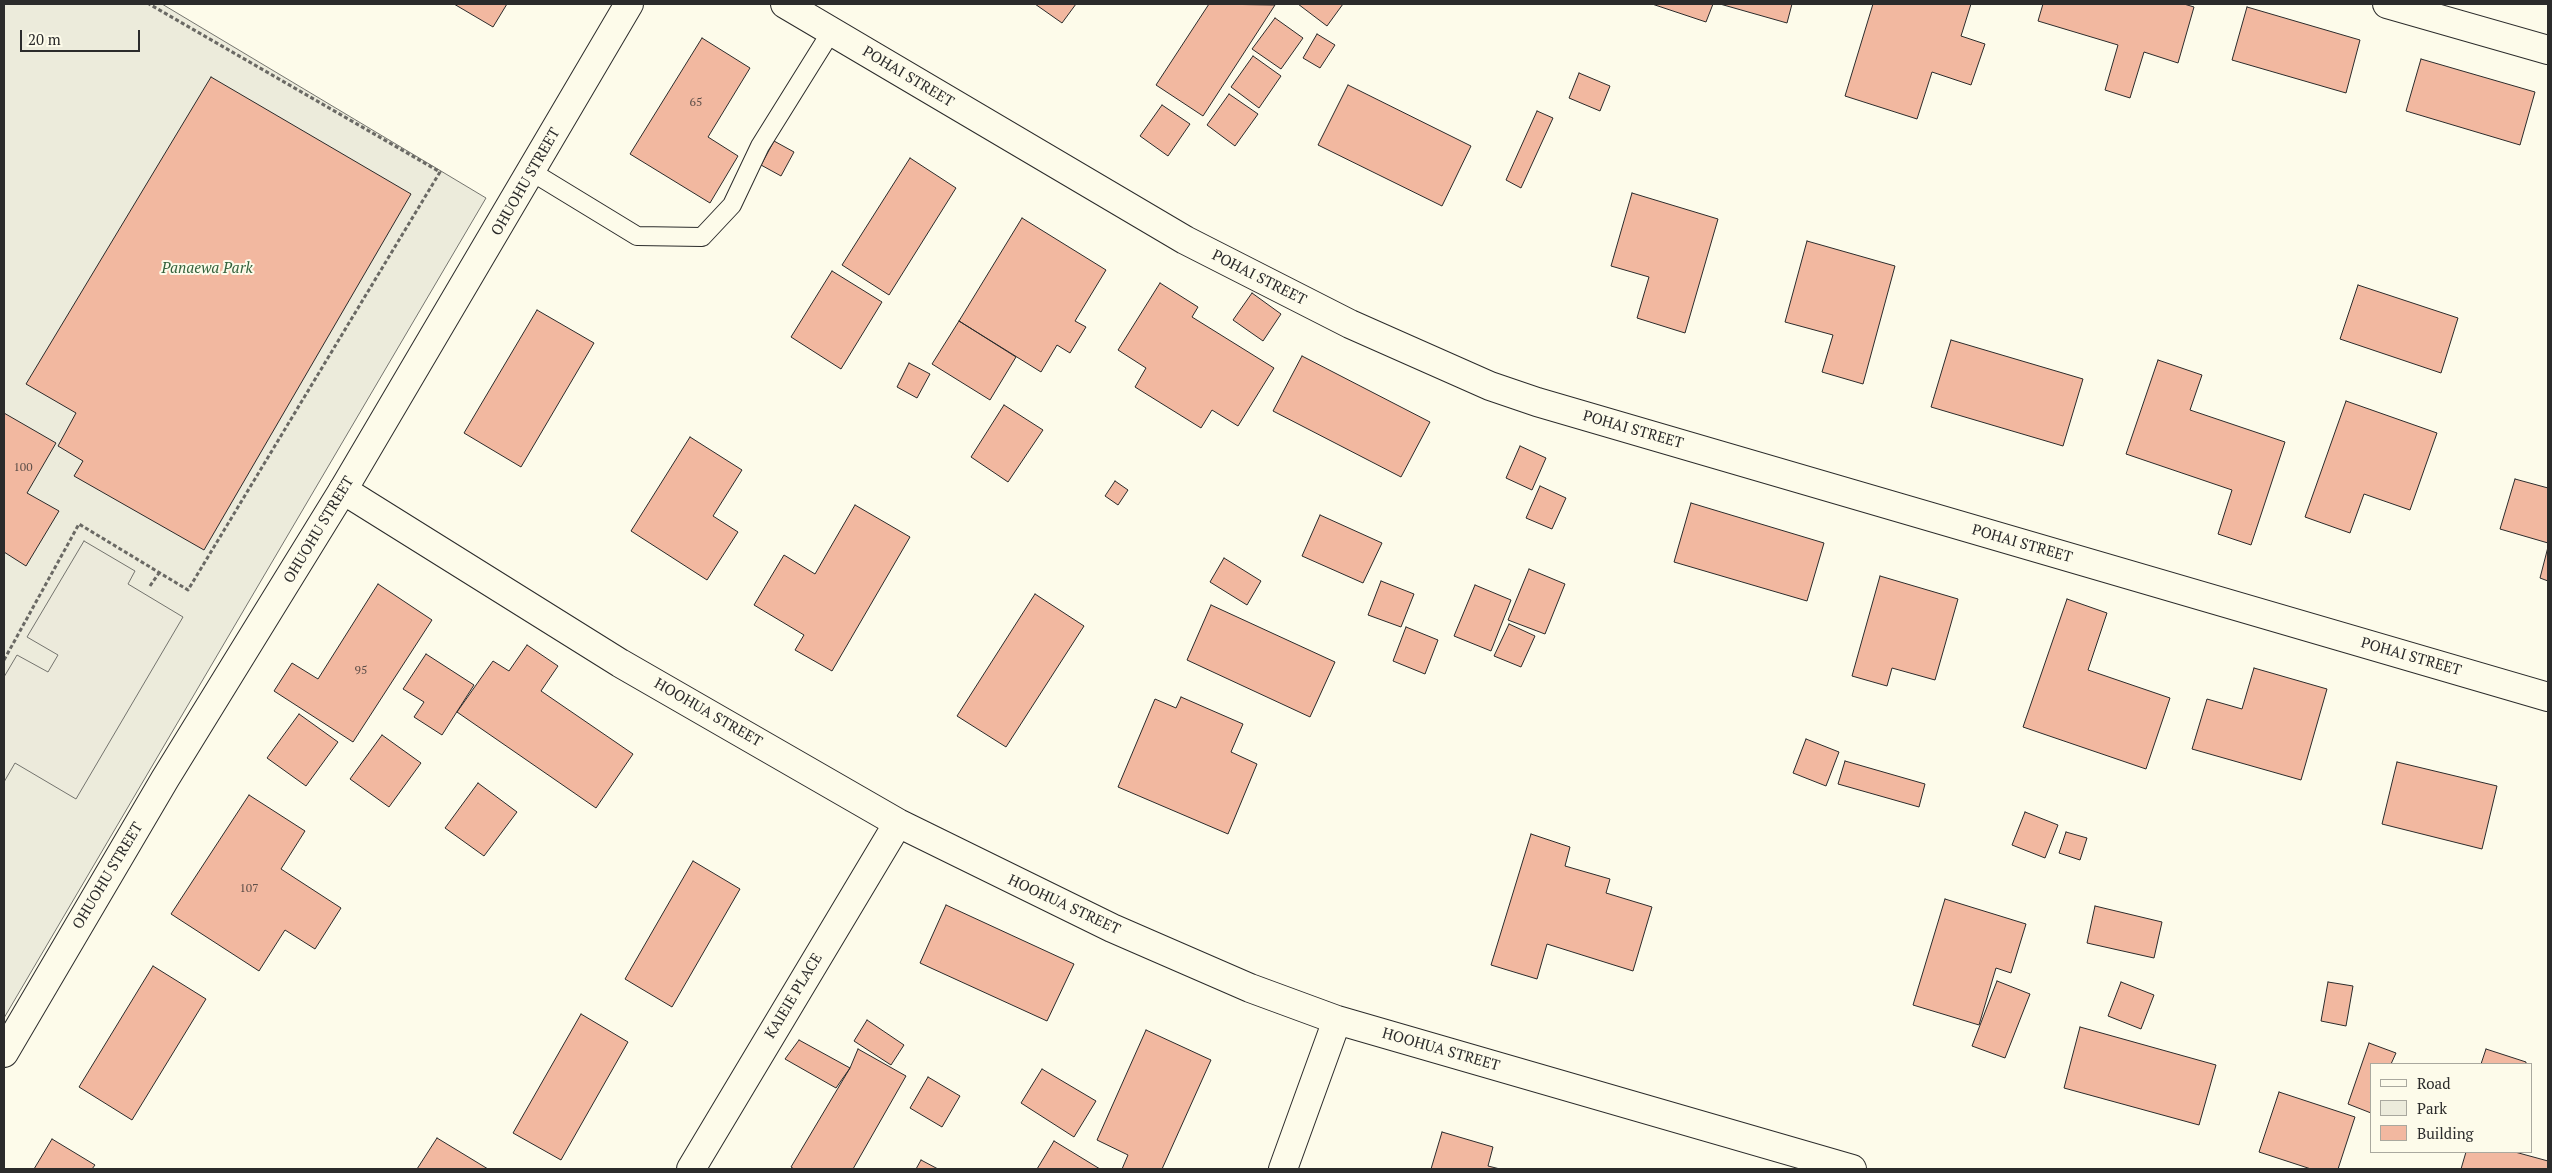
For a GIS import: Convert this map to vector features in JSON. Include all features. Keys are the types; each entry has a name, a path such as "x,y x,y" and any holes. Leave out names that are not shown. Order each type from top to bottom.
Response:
{"street":[{"name":"OHUOHU STREET","path":"4,1053 161,787 343,490 532,172 629,4"},
{"name":"POHAI STREET","path":"785,4 1202,250 1350,324 1490,386 1537,402 2548,697"},
{"path":"2387,4 2548,50"},
{"name":"HOOHUA STREET","path":"343,490 620,663 898,823 1112,928 1250,988 1337,1020 1852,1169"},
{"name":"KAIEIE PLACE","path":"690,1169 898,823"},
{"path":"1283,1169 1337,1020"}],"lane":[{"path":"532,172 637,236 702,237 732,205 760,146 831,32"}],"path":[{"path":"4,660 79,524 188,590 440,172 149,4"},
{"path":"150,586 159,573"}],"green space":[{"name":"Panaewa Park","path":"4,4 162,4 486,198 4,1018"}],"shaded area":[{"path":"84,541 135,571 128,584 183,617 76,799 15,763 4,782 4,677 17,655 48,672 58,655 27,637"}],"building":[{"path":"454,4 507,4 493,27"},
{"path":"1035,4 1076,4 1062,23"},
{"path":"1209,4 1275,5 1203,116 1156,85"},
{"path":"1298,4 1343,4 1327,26"},
{"path":"1652,4 1713,4 1706,22"},
{"path":"1720,4 1792,4 1787,23"},
{"path":"1873,4 1971,4 1961,36 1985,44 1971,85 1932,72 1917,119 1845,96"},
{"path":"2043,4 2184,4 2194,7 2178,63 2144,52 2130,98 2105,90 2118,45 2038,21"},
{"path":"2247,7 2360,40 2346,93 2232,60"},
{"path":"1275,18 1303,38 1281,69 1252,49"},
{"path":"1317,34 1335,45 1320,68 1303,58"},
{"path":"702,38 750,68 708,137 738,156 710,203 630,154"},
{"path":"1253,56 1281,76 1259,108 1231,87"},
{"path":"2421,59 2535,92 2520,145 2406,111"},
{"path":"1579,73 1610,86 1600,111 1569,98"},
{"path":"211,77 411,194 204,550 74,476 83,461 58,446 76,413 26,384"},
{"path":"1348,85 1471,146 1442,206 1318,145"},
{"path":"1229,94 1258,114 1235,146 1207,125"},
{"path":"1162,105 1190,124 1168,156 1140,136"},
{"path":"1537,111 1553,118 1521,188 1506,180"},
{"path":"774,141 794,152 781,176 761,165"},
{"path":"910,158 956,188 889,295 842,265"},
{"path":"1632,193 1718,219 1685,333 1637,318 1649,277 1611,266"},
{"path":"1022,218 1106,270 1075,321 1086,327 1070,353 1057,345 1041,372 959,321"},
{"path":"1807,241 1895,266 1863,384 1822,372 1833,335 1785,322"},
{"path":"832,271 882,302 841,369 791,337"},
{"path":"1160,283 1198,307 1192,317 1274,368 1238,426 1212,410 1201,428 1135,387 1146,368 1118,350"},
{"path":"2358,285 2458,318 2441,373 2340,339"},
{"path":"1252,293 1281,314 1263,341 1233,320"},
{"path":"537,310 594,343 521,467 464,433"},
{"path":"959,321 1016,357 990,400 932,364"},
{"path":"1951,340 2083,379 2063,446 1931,407"},
{"path":"1302,356 1430,422 1401,477 1273,411"},
{"path":"2158,360 2202,375 2190,410 2285,442 2251,545 2218,534 2232,490 2126,454"},
{"path":"909,363 930,374 917,398 897,387"},
{"path":"2346,401 2437,433 2410,510 2364,494 2350,533 2305,517"},
{"path":"1004,405 1043,430 1008,482 971,457"},
{"path":"4,413 56,443 27,493 59,511 26,566 4,552"},
{"path":"690,437 742,470 713,516 738,532 707,580 631,531"},
{"path":"1520,446 1546,458 1532,490 1506,478"},
{"path":"2515,479 2548,488 2548,543 2500,529"},
{"path":"1115,481 1128,490 1118,505 1105,496"},
{"path":"1540,486 1566,498 1552,529 1526,518"},
{"path":"1691,503 1824,543 1807,601 1674,562"},
{"path":"855,505 910,537 832,671 795,650 804,635 754,605 784,555 815,574"},
{"path":"1320,515 1382,543 1363,583 1302,556"},
{"path":"2548,547 2548,581 2540,578"},
{"path":"1224,558 1261,581 1247,605 1210,582"},
{"path":"1529,569 1565,584 1545,634 1508,620"},
{"path":"1880,576 1958,599 1935,680 1892,668 1887,686 1852,676"},
{"path":"1381,581 1414,594 1401,627 1368,615"},
{"path":"378,584 432,620 353,742 274,691 292,663 318,679"},
{"path":"1475,585 1511,600 1491,651 1454,636"},
{"path":"1035,594 1084,626 1006,747 957,716"},
{"path":"2067,599 2107,613 2088,670 2170,698 2146,769 2023,727"},
{"path":"1211,605 1335,662 1310,717 1187,660"},
{"path":"1509,624 1535,636 1521,667 1494,656"},
{"path":"1406,627 1438,640 1425,674 1393,661"},
{"path":"527,645 558,666 541,691 633,754 596,808 457,712 493,661 509,671"},
{"path":"426,654 474,685 442,735 414,717 424,702 403,689"},
{"path":"2254,668 2327,689 2301,780 2192,749 2207,699 2242,709"},
{"path":"1181,697 1243,724 1231,752 1257,764 1228,834 1118,787 1155,699 1176,708"},
{"path":"299,714 338,742 306,786 267,758"},
{"path":"382,735 421,763 389,807 350,779"},
{"path":"1806,739 1839,752 1826,786 1793,773"},
{"path":"1845,761 1925,784 1919,807 1838,784"},
{"path":"2397,762 2497,786 2482,849 2382,824"},
{"path":"478,783 517,812 484,856 445,828"},
{"path":"249,795 305,831 281,869 341,908 315,949 285,930 259,971 171,914"},
{"path":"2025,812 2058,825 2045,858 2012,845"},
{"path":"2066,832 2087,838 2080,860 2059,853"},
{"path":"1531,834 1570,847 1565,866 1610,879 1606,893 1652,907 1633,971 1547,944 1537,979 1491,965"},
{"path":"693,861 740,889 672,1007 625,979"},
{"path":"1945,899 2026,924 2011,973 1996,968 1979,1025 1913,1005"},
{"path":"946,905 1074,964 1047,1021 920,963"},
{"path":"2095,906 2162,922 2154,958 2087,943"},
{"path":"153,966 206,999 132,1120 79,1087"},
{"path":"1997,981 2030,994 2005,1058 1972,1046"},
{"path":"2121,982 2154,995 2141,1029 2108,1016"},
{"path":"2328,982 2353,986 2346,1026 2321,1021"},
{"path":"581,1014 628,1042 561,1160 513,1133"},
{"path":"867,1020 904,1045 891,1065 854,1041"},
{"path":"2080,1027 2216,1065 2199,1125 2064,1088"},
{"path":"1146,1030 1211,1060 1162,1169 1122,1169 1128,1155 1097,1140"},
{"path":"799,1040 850,1068 836,1088 785,1059"},
{"path":"2369,1043 2396,1053 2391,1063 2370,1063 2370,1113 2348,1104"},
{"path":"858,1049 906,1076 853,1169 794,1169 791,1167 850,1068"},
{"path":"2486,1049 2526,1062 2526,1063 2481,1063"},
{"path":"1042,1069 1096,1101 1074,1137 1021,1103"},
{"path":"928,1077 960,1096 942,1127 910,1108"},
{"path":"2279,1092 2355,1117 2338,1169 2311,1169 2259,1152"},
{"path":"1442,1132 1493,1147 1488,1166 1500,1169 1431,1169"},
{"path":"437,1138 488,1169 417,1169"},
{"path":"52,1139 95,1165 92,1169 34,1169"},
{"path":"1054,1141 1100,1169 1037,1169"},
{"path":"2466,1153 2519,1153 2548,1161 2548,1169 2461,1169"},
{"path":"921,1160 938,1169 916,1169"}]}
